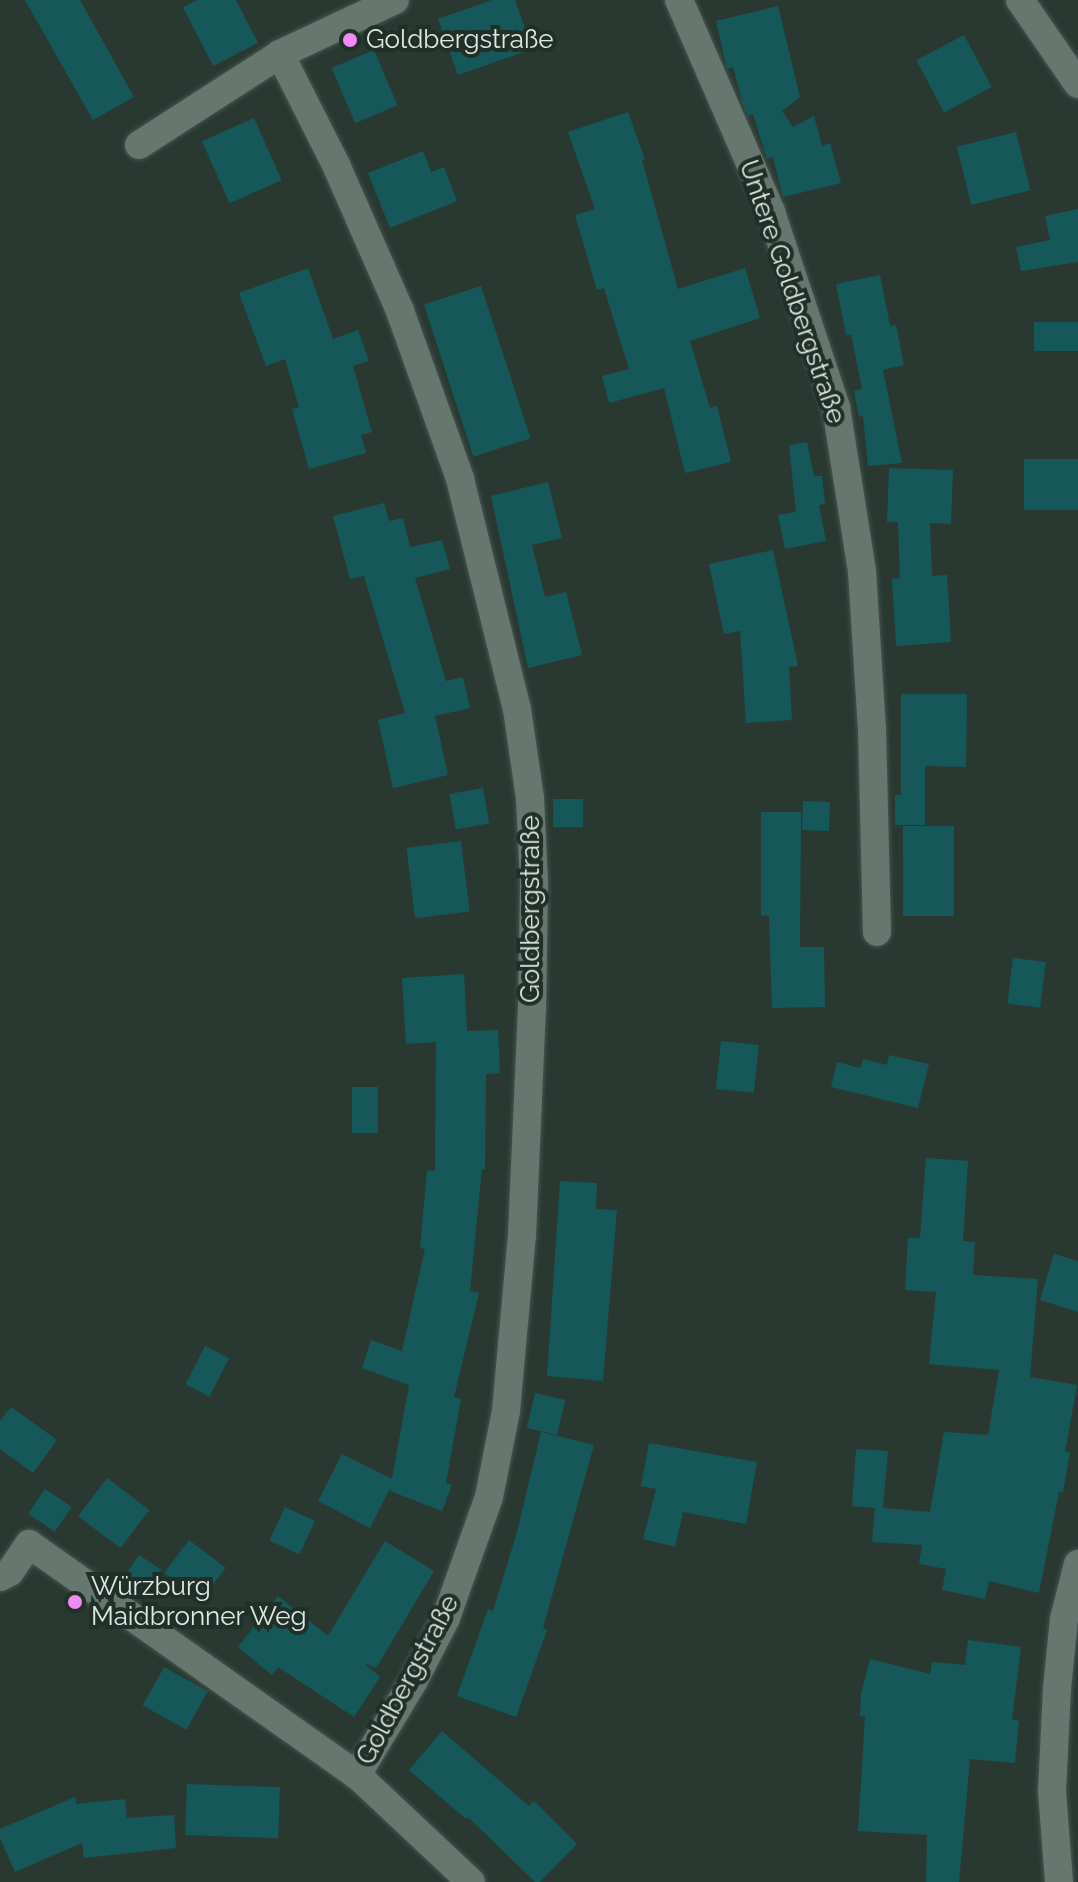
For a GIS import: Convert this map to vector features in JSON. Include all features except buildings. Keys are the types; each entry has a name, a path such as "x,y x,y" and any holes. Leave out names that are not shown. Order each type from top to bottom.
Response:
{"street":[{"path":"139,145 280,54 395,0"},
{"name":"Untere Goldbergstraße","path":"679,0 771,212 836,407 862,571 872,728 877,932"},
{"path":"1020,0 1078,84"},
{"name":"Goldbergstraße","path":"280,54 336,165 400,311 460,479 517,709 530,798 534,884 522,1235 506,1411 489,1497 446,1618 413,1682 357,1775"},
{"path":"0,1577 10,1572 29,1544 357,1775 471,1882"},
{"path":"1059,1882 1052,1791 1057,1689 1064,1619 1078,1564"}],"place":[{"name":"Goldbergstraße","path":"350,40"},
{"name":"Würzburg Maidbronner Weg","path":"75,1602"}]}
